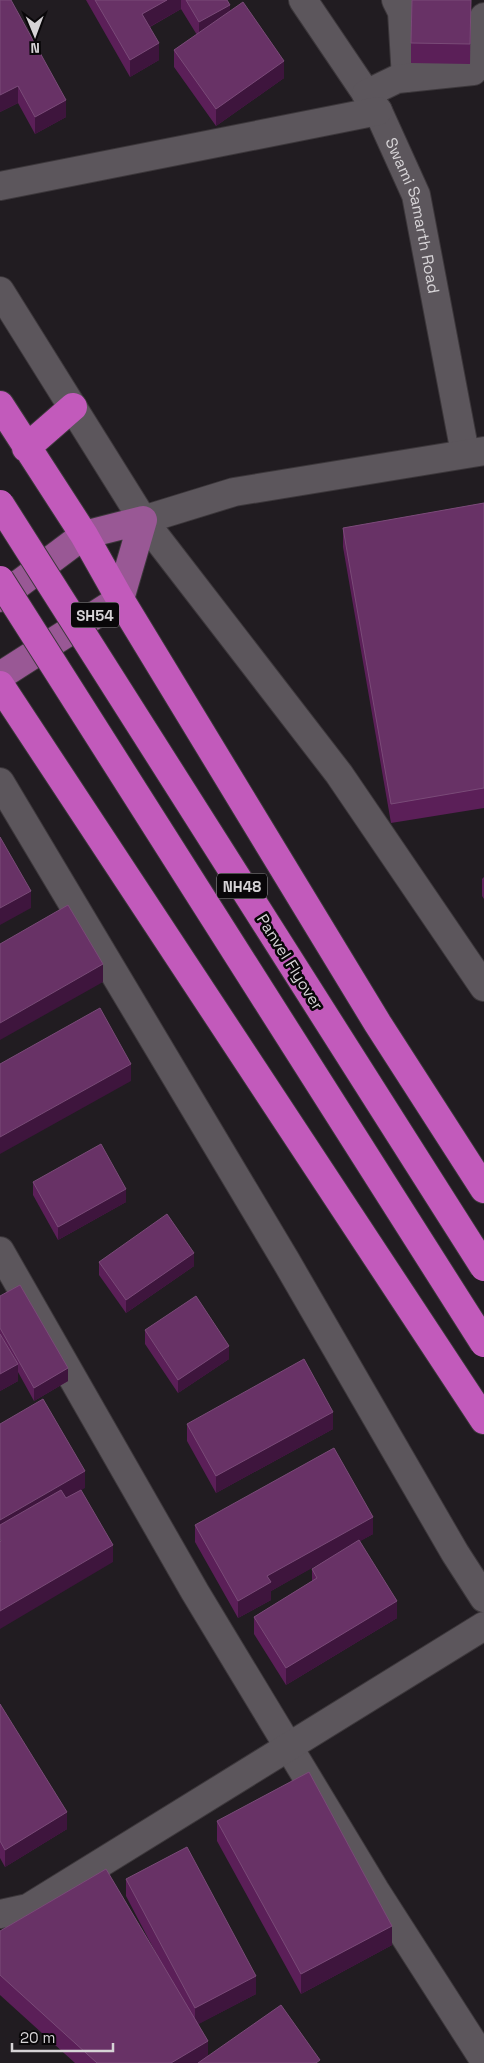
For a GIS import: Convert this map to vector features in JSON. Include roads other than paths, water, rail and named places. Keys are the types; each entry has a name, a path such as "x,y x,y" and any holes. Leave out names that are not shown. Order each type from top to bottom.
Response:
{"highway":[{"path":"0,405 84,535 120,599 378,1024 484,1189"},
{"path":"26,448 73,407"},
{"name":"Panvel Flyover","path":"0,504 484,1267"},
{"name":"NH48","path":"0,580 484,1343"},
{"path":"4,697 484,1420"}],"main road":[{"path":"0,598 84,535 143,520"},
{"name":"SH54","path":"0,676 120,599 143,520"}],"street":[{"name":"Swami Samarth Road","path":"303,0 372,102 416,195 475,452"},
{"path":"396,0 402,12 406,78"},
{"path":"0,186 372,102 397,79 473,71 478,64 484,17"},
{"path":"0,291 143,520 339,774 484,988"},
{"path":"143,520 234,492 475,452"},
{"path":"0,782 286,1261 455,1553 484,1598"},
{"path":"0,1251 195,1592 375,1890 484,2060"},
{"path":"0,1914 28,1908 484,1626"}]}
